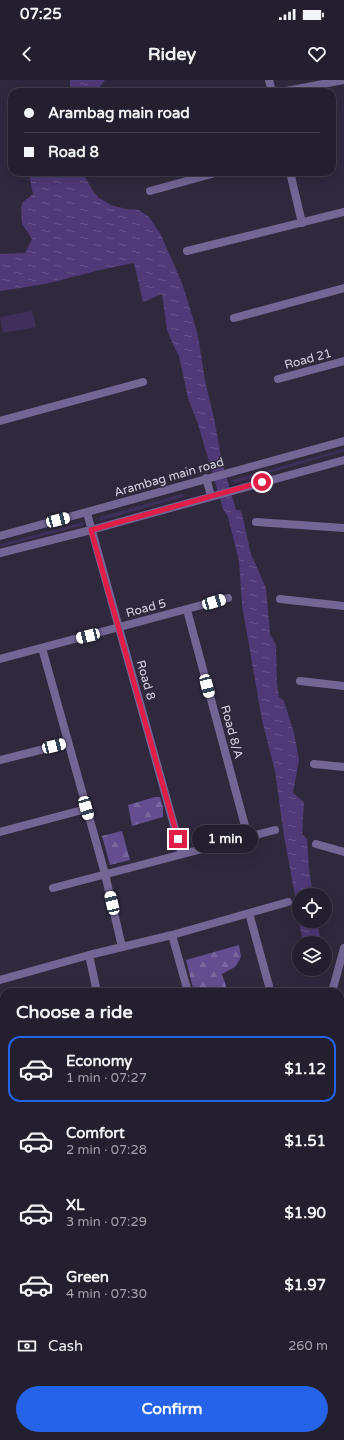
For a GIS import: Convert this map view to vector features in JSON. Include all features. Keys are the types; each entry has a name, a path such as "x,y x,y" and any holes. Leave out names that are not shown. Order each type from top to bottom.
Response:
{"street":[{"path":"303,88 344,80"},
{"path":"150,191 204,176"},
{"path":"291,176 302,223"},
{"path":"187,251 344,212"},
{"path":"234,318 344,288"},
{"name":"Road 21","path":"278,379 344,361"},
{"path":"0,421 143,382"},
{"name":"Arambag main road","path":"0,536 344,441"},
{"path":"0,553 91,530 344,460"},
{"path":"206,478 210,496"},
{"name":"Road 8","path":"87,513 182,854"},
{"path":"256,522 344,528"},
{"name":"Road 5","path":"0,659 228,598"},
{"path":"280,599 344,606"},
{"name":"Road 8/A","path":"187,610 248,837"},
{"path":"42,648 105,874 122,947"},
{"path":"300,681 344,686"},
{"path":"0,760 68,743"},
{"path":"314,764 344,767"},
{"path":"0,832 86,808"},
{"path":"53,888 275,830"},
{"path":"316,844 344,852"},
{"path":"0,980 89,955 172,935 288,902"},
{"path":"249,913 269,986"},
{"path":"172,935 187,988"},
{"path":"333,988 344,948"},
{"path":"89,955 96,988"}],"shaded area":[{"path":"32,311 36,327 3,333 0,317"},
{"path":"344,449 344,451 235,483 231,481 232,480"},
{"path":"182,494 184,495 183,497 100,521 99,519 100,517"},
{"path":"83,522 84,525 0,547 1,544"}],"green space":[{"path":"155,797 160,797 163,807 163,817 132,826 128,805"},
{"path":"122,831 130,860 110,865 102,836"},
{"path":"239,945 241,957 235,967 222,974 227,988 193,988 186,960"}],"water":[{"path":"70,80 105,80 99,88 70,88"},
{"path":"28,176 85,176 93,191 99,198 111,205 126,209 139,210 149,217 161,235 182,283 198,336 205,380 222,462 236,510 240,510 242,514 251,554 266,588 270,634 276,645 277,684 279,697 284,701 294,733 299,760 293,793 304,802 302,834 307,839 312,888 294,888 284,836 275,771 262,720 242,605 239,561 228,517 223,509 198,424 188,398 179,356 167,330 162,294 143,302 134,263 45,284 0,291 0,254 25,253 32,239 22,224 21,207 23,202 33,194 30,178"},
{"path":"300,928 318,928 320,936 302,936"}],"route":[{"path":"178,839 91,530 262,482"}]}
